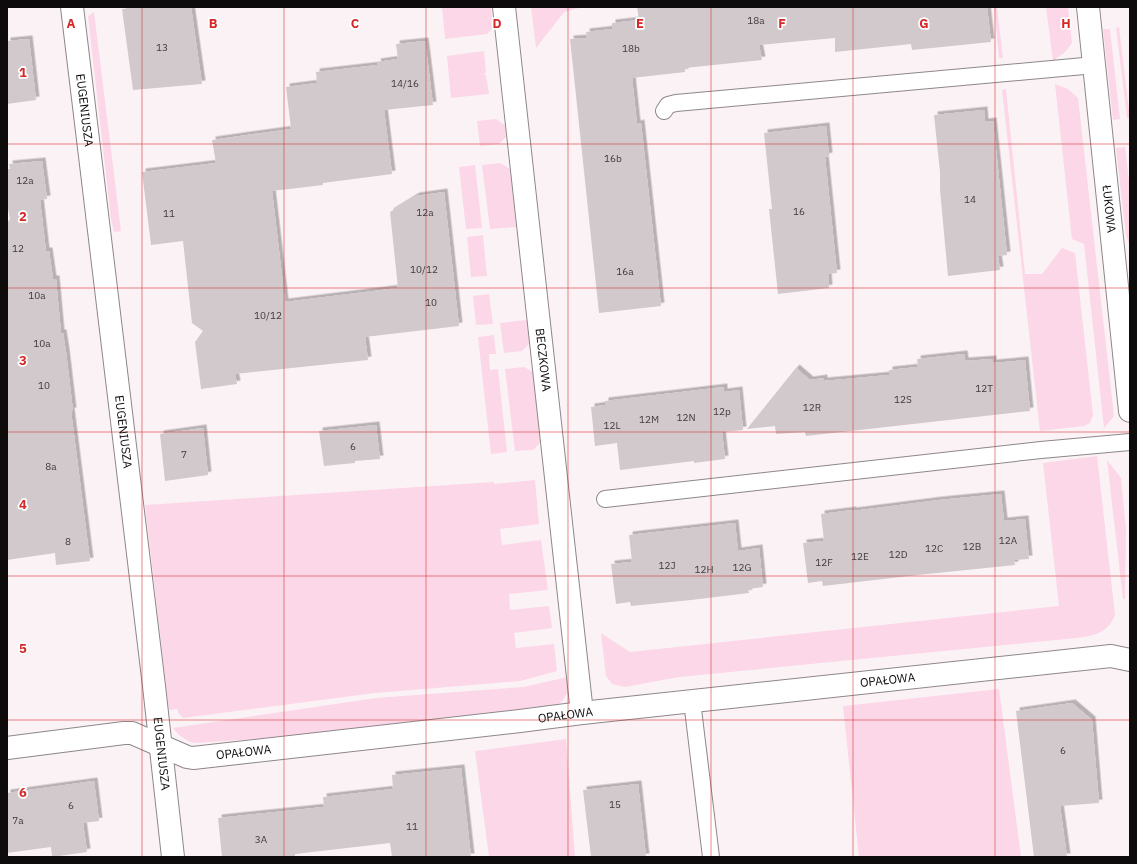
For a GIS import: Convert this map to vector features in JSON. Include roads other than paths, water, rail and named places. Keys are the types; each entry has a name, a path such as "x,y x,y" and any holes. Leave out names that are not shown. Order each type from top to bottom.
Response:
{"street":[{"name":"EUGENIUSZA","path":"72,7 161,745 173,857"},
{"name":"BECZKOWA","path":"504,7 582,713"},
{"name":"ŁUKOWA","path":"1088,7 1123,279 1130,411"},
{"name":"OPAŁOWA","path":"7,748 124,733 132,734 187,757 193,758 582,713 1111,656 1130,660"}],"lane":[{"path":"664,111 668,105 676,103 1095,65"},
{"path":"605,499 1041,450 1130,442"},
{"path":"692,701 711,857"}]}
